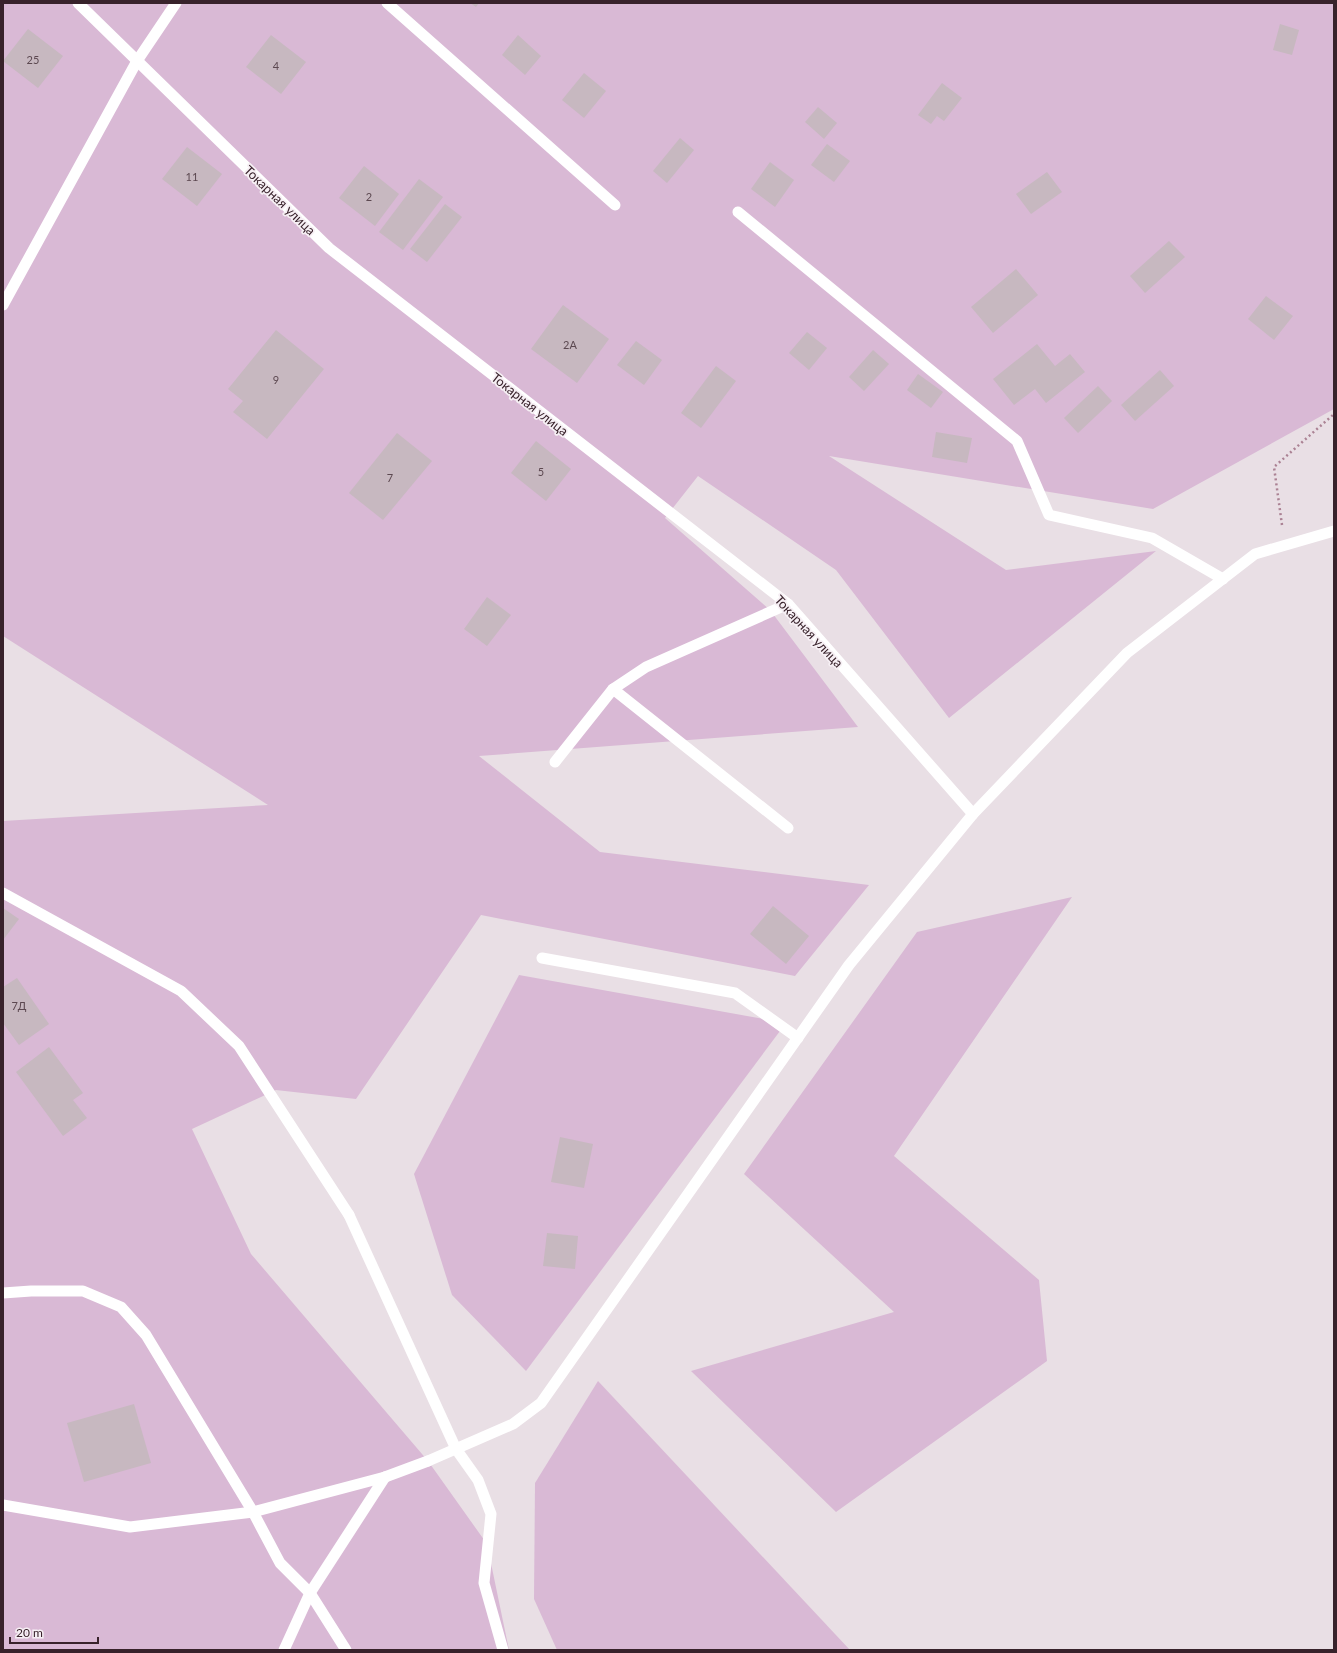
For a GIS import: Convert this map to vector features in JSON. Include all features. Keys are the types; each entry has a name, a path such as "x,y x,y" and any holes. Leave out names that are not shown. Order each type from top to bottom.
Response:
{"street":[{"name":"Токарная улица","path":"78,3 329,248 788,604 973,814"},
{"path":"3,305 6,293 137,61 176,3"},
{"path":"387,3 615,205"},
{"path":"738,212 1017,441 1049,515 1152,538 1223,579"},
{"path":"3,1505 130,1527 253,1512 385,1477 428,1461 513,1424 541,1403 849,965 973,814 1127,653 1256,554 1334,531"},
{"path":"556,762 613,689 646,667 788,604"},
{"path":"613,689 788,828"},
{"path":"3,893 181,991 238,1046 348,1215 456,1449 478,1480 491,1514 484,1583 502,1650"},
{"path":"542,958 735,993 798,1038"},
{"path":"3,1293 84,1290 120,1307 146,1335 253,1512 280,1563 310,1594 346,1650"},
{"path":"284,1650 310,1594 385,1477"}],"path":[{"path":"1285,546 1274,467 1334,414"}],"shaded area":[{"path":"3,3 1334,3 1334,409 1153,509 829,456 1006,570 1156,551 949,718 836,570 698,476 665,518 770,610 858,727 479,756 600,852 869,885 795,976 481,915 356,1099 276,1090 192,1129 251,1254 428,1461 487,1544 509,1650 3,1650 3,821 268,805 3,636"},
{"path":"1072,897 894,1156 1039,1280 1047,1361 836,1512 691,1371 894,1312 744,1174 917,932"},
{"path":"519,975 786,1023 526,1371 452,1295 414,1174"},
{"path":"598,1381 850,1650 557,1650 534,1599 535,1483"}],"building":[{"path":"470,3 479,3 476,7"},
{"path":"1280,24 1299,30 1292,55 1273,50"},
{"path":"28,29 63,56 38,88 3,61"},
{"path":"271,35 306,62 281,94 246,67"},
{"path":"518,35 541,56 525,75 502,55"},
{"path":"584,73 606,91 584,118 562,100"},
{"path":"942,83 962,98 944,121 937,116 931,124 918,115"},
{"path":"818,107 837,123 824,139 805,122"},
{"path":"680,138 694,150 667,183 653,171"},
{"path":"827,144 850,161 834,182 811,165"},
{"path":"187,147 222,174 197,206 162,179"},
{"path":"770,162 794,180 775,207 751,189"},
{"path":"364,166 399,194 375,226 339,198"},
{"path":"1047,172 1062,192 1031,214 1016,194"},
{"path":"419,179 443,197 403,250 379,232"},
{"path":"445,204 462,217 427,262 410,249"},
{"path":"1169,241 1185,257 1145,293 1130,276"},
{"path":"1016,269 1038,295 993,333 971,307"},
{"path":"1266,296 1293,316 1274,340 1248,319"},
{"path":"563,305 609,339 577,383 531,349"},
{"path":"276,330 324,369 267,439 233,412 243,401 228,389"},
{"path":"807,332 827,348 809,370 789,353"},
{"path":"636,341 662,360 644,385 617,365"},
{"path":"1037,344 1055,366 1070,354 1085,372 1046,403 1035,389 1014,405 993,379"},
{"path":"873,350 889,364 864,391 849,377"},
{"path":"716,366 736,381 701,428 681,413"},
{"path":"1160,370 1174,386 1135,421 1121,405"},
{"path":"918,374 943,392 931,408 907,390"},
{"path":"1098,386 1112,401 1078,433 1064,418"},
{"path":"936,432 972,438 967,463 932,457"},
{"path":"397,433 432,461 383,520 349,493"},
{"path":"536,441 571,469 546,501 511,473"},
{"path":"487,597 511,615 487,646 464,629"},
{"path":"773,906 809,936 786,964 750,934"},
{"path":"3,908 19,919 3,940"},
{"path":"17,978 49,1024 19,1045 3,1023 3,987"},
{"path":"49,1047 83,1093 73,1100 87,1118 63,1136 16,1072"},
{"path":"560,1137 593,1144 584,1188 551,1182"},
{"path":"547,1233 578,1236 575,1269 543,1266"},
{"path":"134,1404 151,1463 84,1482 67,1423"}]}
